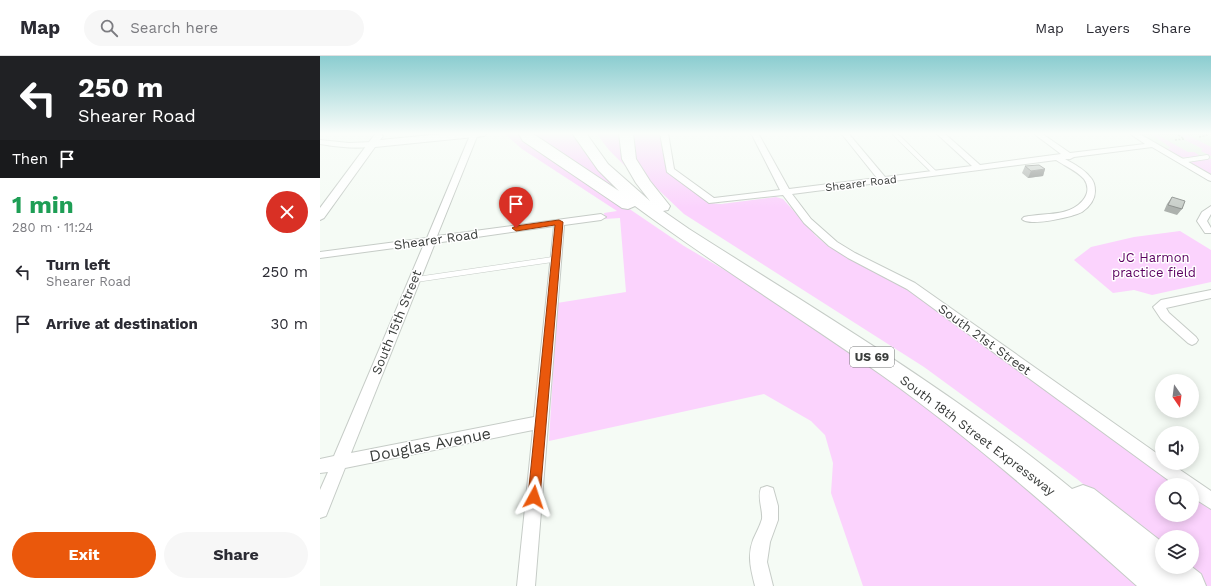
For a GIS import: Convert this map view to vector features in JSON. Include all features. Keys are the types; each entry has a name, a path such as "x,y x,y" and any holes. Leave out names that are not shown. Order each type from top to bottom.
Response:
{"highway":[{"path":"557,158 637,210 683,233"},
{"name":"South 18th Street Expressway","path":"596,158 603,167 640,202 683,233 892,370 966,424 1058,496 1163,586"},
{"name":"South 18th Street Expressway","path":"609,158 636,186 693,231 917,373 986,423 1155,557"},
{"path":"629,158 640,179 662,206"},
{"path":"1174,574 1189,586"}],"street":[{"path":"320,216 362,158"},
{"name":"South 15th Street","path":"320,510 413,280 468,158"},
{"name":"Shearer Road","path":"668,158 670,170 712,201 1059,158"},
{"name":"South 21st Street","path":"767,158 786,193 815,228 828,240 844,251 885,270 911,286 1178,478"},
{"path":"865,158 883,180"},
{"path":"967,158 978,168"},
{"path":"1027,219 1068,214 1081,209 1088,202 1090,184 1087,178 1059,158"},
{"path":"1175,158 1211,178"},
{"path":"1208,231 1202,221 1205,214 1211,209"},
{"name":"Shearer Road","path":"320,255 600,217"},
{"path":"526,586 559,222"},
{"path":"1192,340 1165,316 1159,307 1165,303 1211,294"},
{"name":"Douglas Avenue","path":"320,466 541,422"},
{"path":"1199,493 1211,502"},
{"path":"764,586 758,562 761,542 770,520 770,506 767,494"}],"lane":[{"path":"919,158 935,173"},
{"path":"1181,161 1201,158"},
{"path":"413,280 556,259"}],"shaded area":[{"path":"1179,158 1211,158 1211,176"}],"green space":[{"path":"535,158 554,158 684,246 733,275 907,391 1010,471 1144,586 863,586 831,493 833,463 825,435 811,421 764,394 549,441 557,303 626,292 620,218 605,219 604,213 617,211"},
{"path":"568,158 589,158 627,198"},
{"path":"617,158 628,158 630,171"},
{"path":"635,158 666,158 667,167 710,203 721,204 776,197 783,199 816,236 829,247 896,281 1155,468 1155,470 1168,478 1155,478 1155,522 1199,522 1199,500 1211,509 1211,586 1207,586 1193,574 1199,574 1199,530 1155,530 1155,542 1077,479 924,367 684,214 647,179"},
{"path":"1211,159 1211,175 1190,163 1194,161"},
{"name":"JC Harmon practice field","path":"1180,231 1211,250 1211,282 1152,295 1134,290 1113,293 1074,260 1091,247 1134,237"}],"building":[{"path":"1039,165 1045,169 1031,171 1025,166"},
{"path":"1172,197 1185,201 1182,209 1168,205"}],"route":[{"path":"516,228 559,222 534,497"}]}
